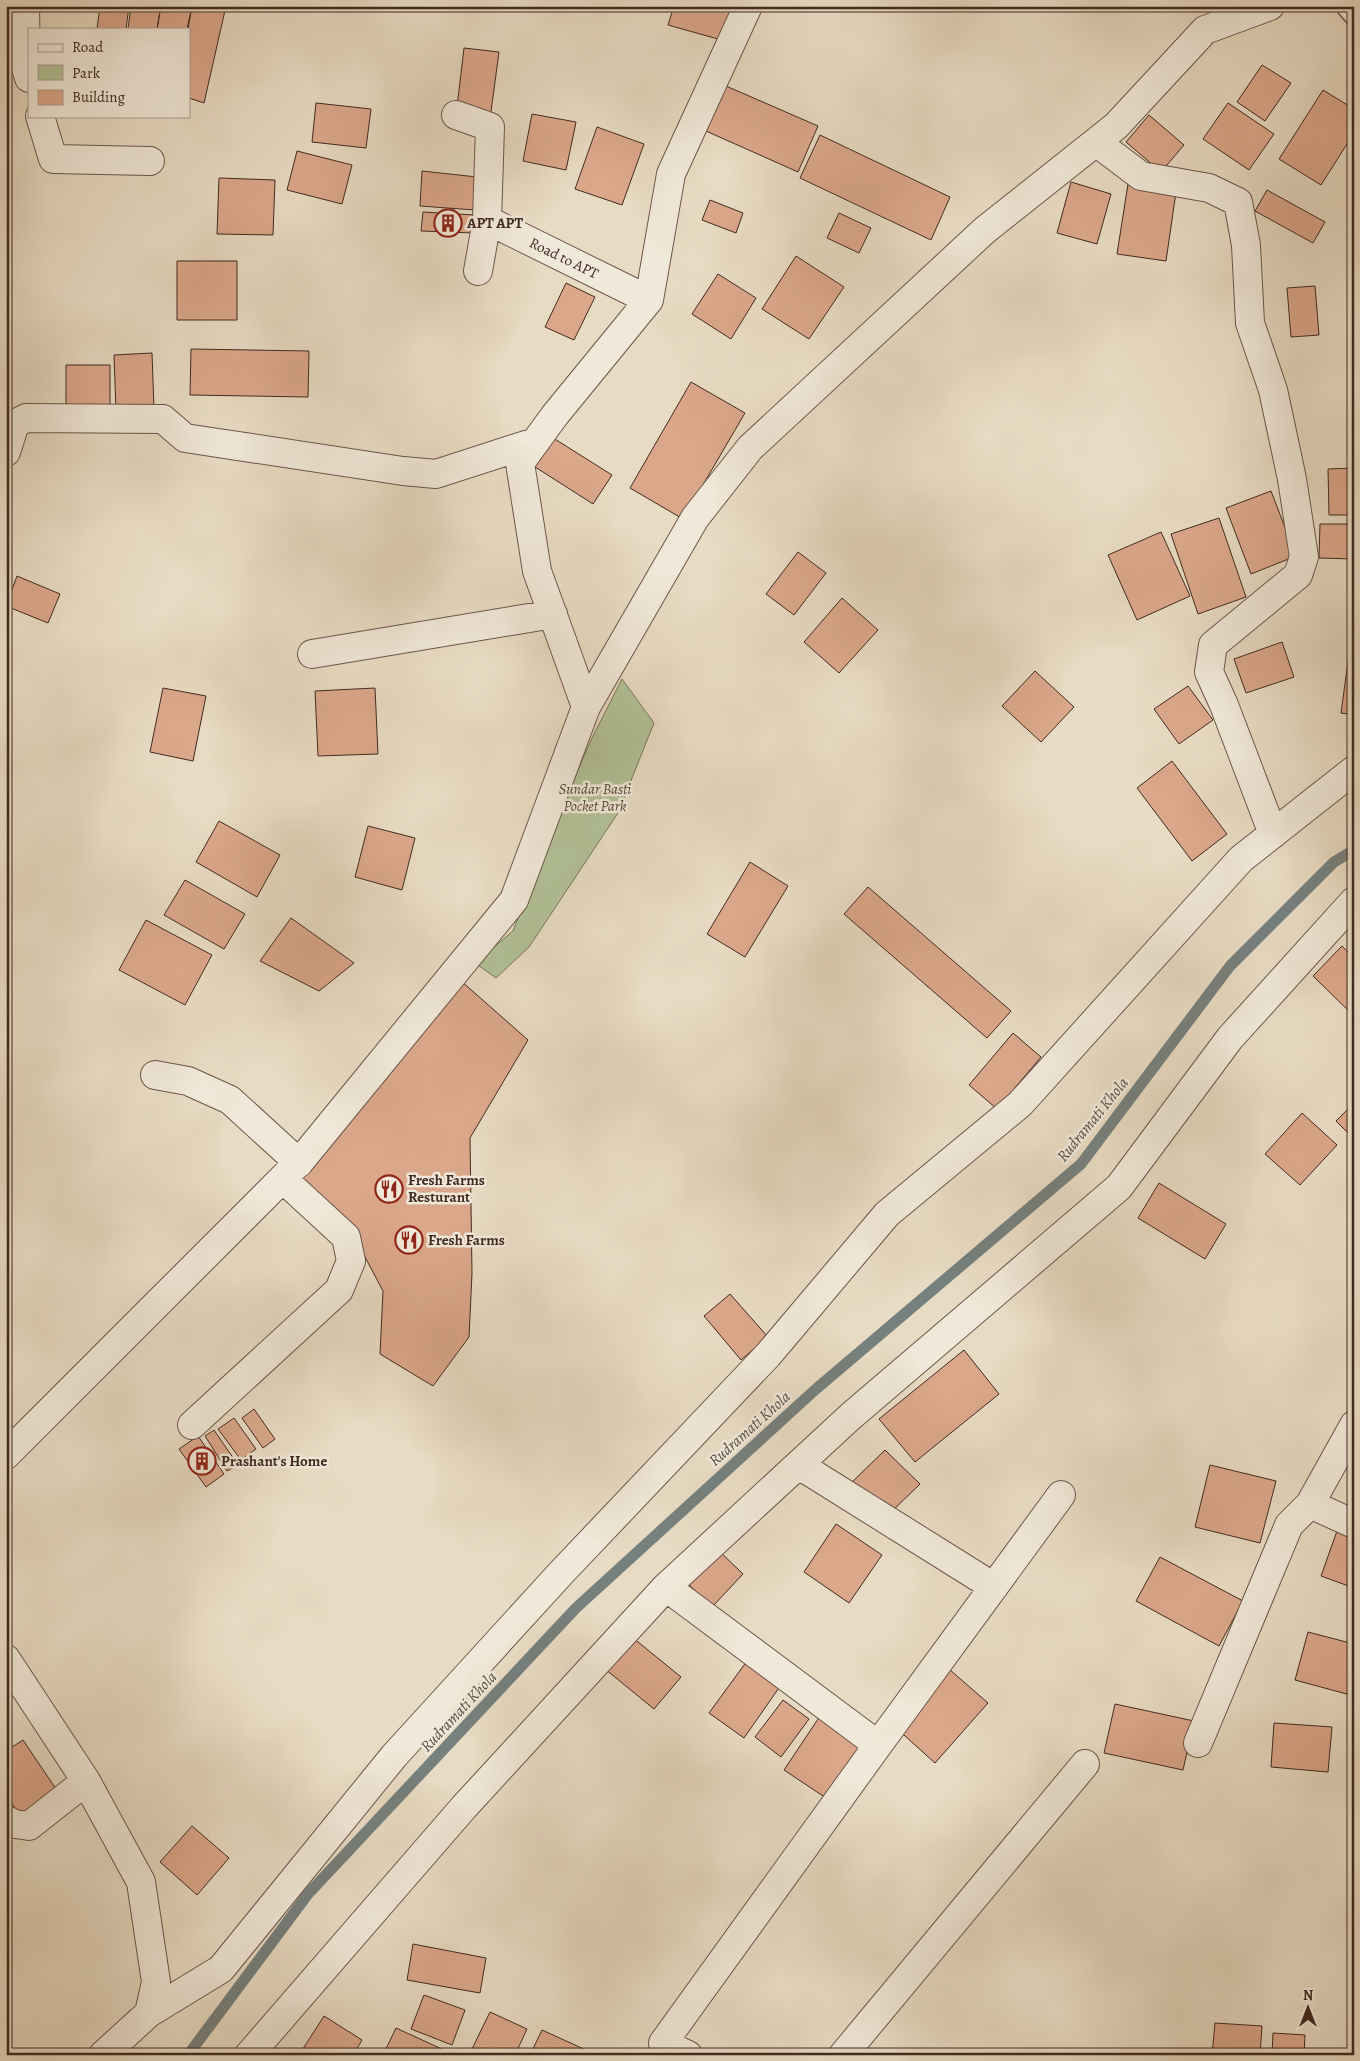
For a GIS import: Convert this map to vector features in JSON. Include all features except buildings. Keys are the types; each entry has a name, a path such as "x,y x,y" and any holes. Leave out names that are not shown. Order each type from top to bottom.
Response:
{"street":[{"path":"25,6 26,68 28,75"},
{"path":"586,707 537,571 520,463 649,300 670,174 748,6"},
{"path":"6,1455 291,1171 514,900 586,707 695,518 750,448 985,230 1116,126 1205,30 1270,6"},
{"path":"456,115 490,127 487,220 478,271"},
{"path":"41,118 54,160 150,161"},
{"path":"1096,142 1141,176 1210,188 1238,202 1246,245 1250,323 1273,390 1292,479 1304,557 1298,575 1213,645 1209,672 1224,704 1273,834"},
{"name":"Road to APT","path":"487,220 649,300"},
{"path":"6,452 15,424 16,414 163,419 185,438 436,474 535,442"},
{"path":"312,654 552,614"},
{"path":"103,2055 149,2013 221,1969 394,1756 561,1573 768,1355 887,1214 1020,1104 1241,859 1354,770"},
{"path":"249,2055 464,1807 666,1587 851,1416 1119,1186 1230,1038 1354,901"},
{"path":"155,1075 188,1081 230,1100 346,1237 351,1261 339,1290 192,1425"},
{"path":"1198,1743 1289,1525 1310,1504 1354,1425"},
{"path":"799,1465 994,1587"},
{"path":"688,2055 660,2049 1060,1495"},
{"path":"1310,1504 1354,1524"},
{"path":"666,1587 878,1745"},
{"path":"6,1658 86,1780 141,1882 156,1982 149,2013"},
{"path":"843,2055 1085,1764"},
{"path":"6,1820 15,1824 29,1826 86,1780"}],"lane":[{"path":"1347,6 1354,14"}],"green space":[{"name":"Sundar Basti Pocket Park","path":"622,679 654,723 618,813 529,947 496,978 475,963 513,931 548,838 592,738"}],"waterway":[{"name":"Rudramati Khola","path":"188,2055 308,1894 576,1608 816,1389 1081,1164 1230,966 1334,862 1354,850"}],"place":[{"name":"APT APT","path":"448,223"},
{"name":"Fresh Farms Resturant","path":"389,1189"},
{"name":"Fresh Farms","path":"409,1240"},
{"name":"Prashant's Home","path":"202,1461"}]}
